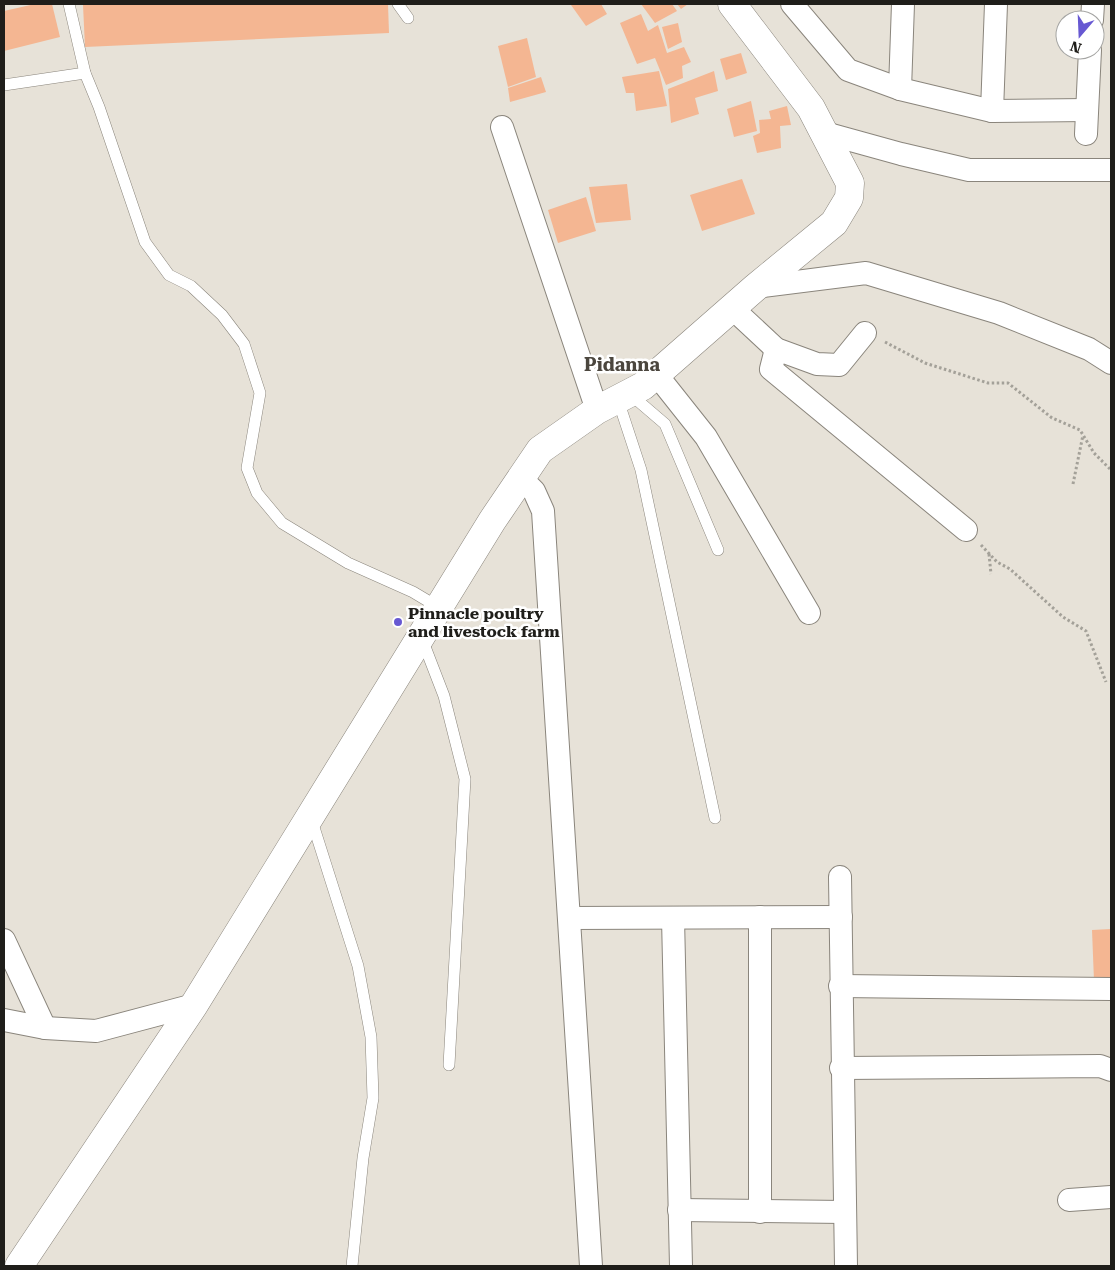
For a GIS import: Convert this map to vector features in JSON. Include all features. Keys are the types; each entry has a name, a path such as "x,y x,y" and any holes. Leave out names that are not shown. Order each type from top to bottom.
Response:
{"street":[{"path":"19,1266 194,1005 438,607 540,450 656,374 756,286 834,223 849,198 850,183 826,133 811,108 734,4"},
{"path":"792,4 848,70 900,89 992,111 1087,110"},
{"path":"900,89 903,4"},
{"path":"992,111 996,4"},
{"path":"1086,134 1090,60"},
{"path":"502,127 615,401"},
{"path":"826,133 867,146 968,170 1111,170"},
{"path":"756,286 866,273 999,313 1089,349 1111,363"},
{"path":"732,308 776,349 817,364 838,365 865,333"},
{"path":"776,349 771,369 966,530"},
{"path":"656,374 706,438 809,613"},
{"path":"521,478 534,491 543,511 591,1266"},
{"path":"840,877 841,1068 846,1266"},
{"path":"570,918 841,916"},
{"path":"760,917 760,1212"},
{"path":"673,918 681,1266"},
{"path":"4,940 45,1028"},
{"path":"840,986 1111,989"},
{"path":"4,1020 45,1028 96,1031 194,1005"},
{"path":"841,1068 1100,1066 1111,1070"},
{"path":"1069,1200 1111,1197"},
{"path":"679,1210 844,1212"}],"lane":[{"path":"69,4 85,73 99,107 145,242 169,275 191,286 222,315 244,344 260,393 247,468 257,493 282,524 348,563 413,592 438,607"},
{"path":"398,4 408,18"},
{"path":"4,85 85,73"},
{"path":"615,401 665,424 718,550"},
{"path":"615,401 640,470 715,818"},
{"path":"420,636 444,696 465,779 449,1065"},
{"path":"311,816 358,966 370,1037 373,1098 363,1158 352,1266"}],"path":[{"path":"865,333 925,363 988,383 1008,383 1052,418 1080,430 1094,453 1111,470"},
{"path":"1073,484 1083,434"},
{"path":"966,530 997,562 1010,569 1063,616 1086,631 1106,682"},
{"path":"988,553 991,574"}],"building":[{"path":"35,4 52,4 60,37 4,51 4,11"},
{"path":"388,4 389,33 85,47 83,5"},
{"path":"601,4 607,14 586,26 571,5"},
{"path":"641,4 672,4 677,11 655,23"},
{"path":"677,4 688,4 681,9"},
{"path":"641,14 648,31 658,25 667,53 684,47 691,62 682,66 683,78 666,85 655,58 637,64 620,23"},
{"path":"678,23 682,42 668,49 662,27"},
{"path":"527,38 536,77 508,87 498,46"},
{"path":"741,53 747,73 726,80 720,59"},
{"path":"659,71 667,106 636,111 634,93 626,93 622,77"},
{"path":"714,71 718,91 695,98 699,114 671,123 668,89"},
{"path":"541,77 546,92 510,102 508,88"},
{"path":"751,101 757,131 734,137 727,109"},
{"path":"787,106 791,125 780,126 781,148 757,153 753,136 760,133 759,120 771,119 769,111"},
{"path":"742,179 755,214 702,231 690,195"},
{"path":"627,184 631,220 596,223 589,187"},
{"path":"586,197 596,231 558,243 548,210"},
{"path":"1111,929 1111,980 1094,981 1092,930"}],"place":[{"name":"Pinnacle poultry and livestock farm","path":"398,622"}],"district":[{"name":"Pidanna","path":"622,365"}]}
